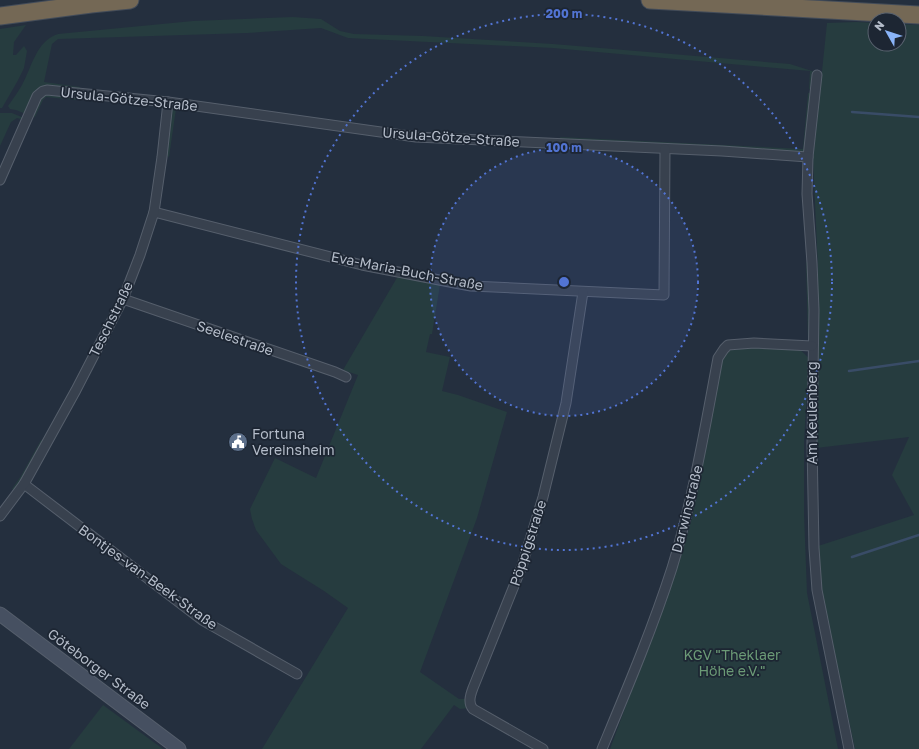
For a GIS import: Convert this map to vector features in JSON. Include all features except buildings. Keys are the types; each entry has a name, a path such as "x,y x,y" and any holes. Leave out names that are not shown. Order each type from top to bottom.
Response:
{"highway":[{"path":"0,16 130,0"},
{"path":"650,0 919,15"}],"street":[{"name":"Am Keulenberg","path":"817,75 808,157 807,194 814,310 812,346 812,444 817,590 849,749"},
{"name":"Ursula-Götze-Straße","path":"0,180 38,96 42,91 47,90 168,102 416,137 722,151 808,157"},
{"name":"Teschstraße","path":"0,516 24,484 76,390 123,299 140,255 154,212 168,102"},
{"name":"Eva-Maria-Buch-Straße","path":"154,212 362,265 471,286 664,295 665,149"},
{"name":"Pöppigstraße","path":"543,749 473,709 470,706 470,700 472,688 522,566 543,497 566,402 583,292"},
{"name":"Seelestraße","path":"123,299 346,377"},
{"name":"Darwinstraße","path":"602,749 649,633 672,567 690,502 720,353 728,345 754,343 812,346"},
{"name":"Bontjes-van-Beek-Straße","path":"24,484 202,620 297,674"},
{"name":"Göteborger Straße","path":"0,614 179,749"}],"green space":[{"path":"293,17 321,19 340,31 354,34 423,36 553,44 790,64 815,72 813,89 809,89 810,71 553,48 348,38 321,28 247,33 58,39 52,44 44,82 80,87 79,90 47,87 26,114 10,109 8,106 22,85 36,55 44,42 58,34 193,21"},
{"path":"827,23 867,23 867,52 907,52 907,24 919,25 919,749 855,749 821,590 818,546 914,515 892,475 909,437 816,448 818,269 813,158"},
{"path":"26,25 14,42 13,55 16,55 24,46 27,51 24,68 2,108 0,108 0,29"},
{"path":"808,93 812,93 805,150 803,152 561,140 560,137 803,149"},
{"path":"46,94 76,97 76,100 46,97 35,117 32,116 39,100"},
{"path":"178,107 197,110 197,112 176,109"},
{"path":"176,109 169,157 166,155 172,110"},
{"path":"0,113 12,113 24,118 24,120 17,118 11,122 0,146"},
{"path":"806,262 809,263 811,310 810,340 808,340"},
{"path":"398,276 440,285 432,334 430,334 426,352 450,357 442,391 507,412 477,518 420,672 459,699 467,699 469,708 460,709 454,705 421,749 262,749 348,608 281,564 256,530 250,509 275,458 316,478 358,375 343,370"},
{"name":"KGV \"Theklaer Höhe e.V.\"","path":"734,347 798,348 809,358 804,441 804,514 807,593 838,749 610,749 682,554 693,514 723,357 727,351"},
{"path":"41,440 44,441 24,477 14,490 12,489 21,476"},
{"path":"103,705 163,749 69,749"}],"waterway":[{"path":"852,112 919,117"},
{"path":"849,371 919,361"},
{"path":"852,557 919,535"}],"place":[{"name":"Fortuna Vereinsheim","path":"238,442"}]}
